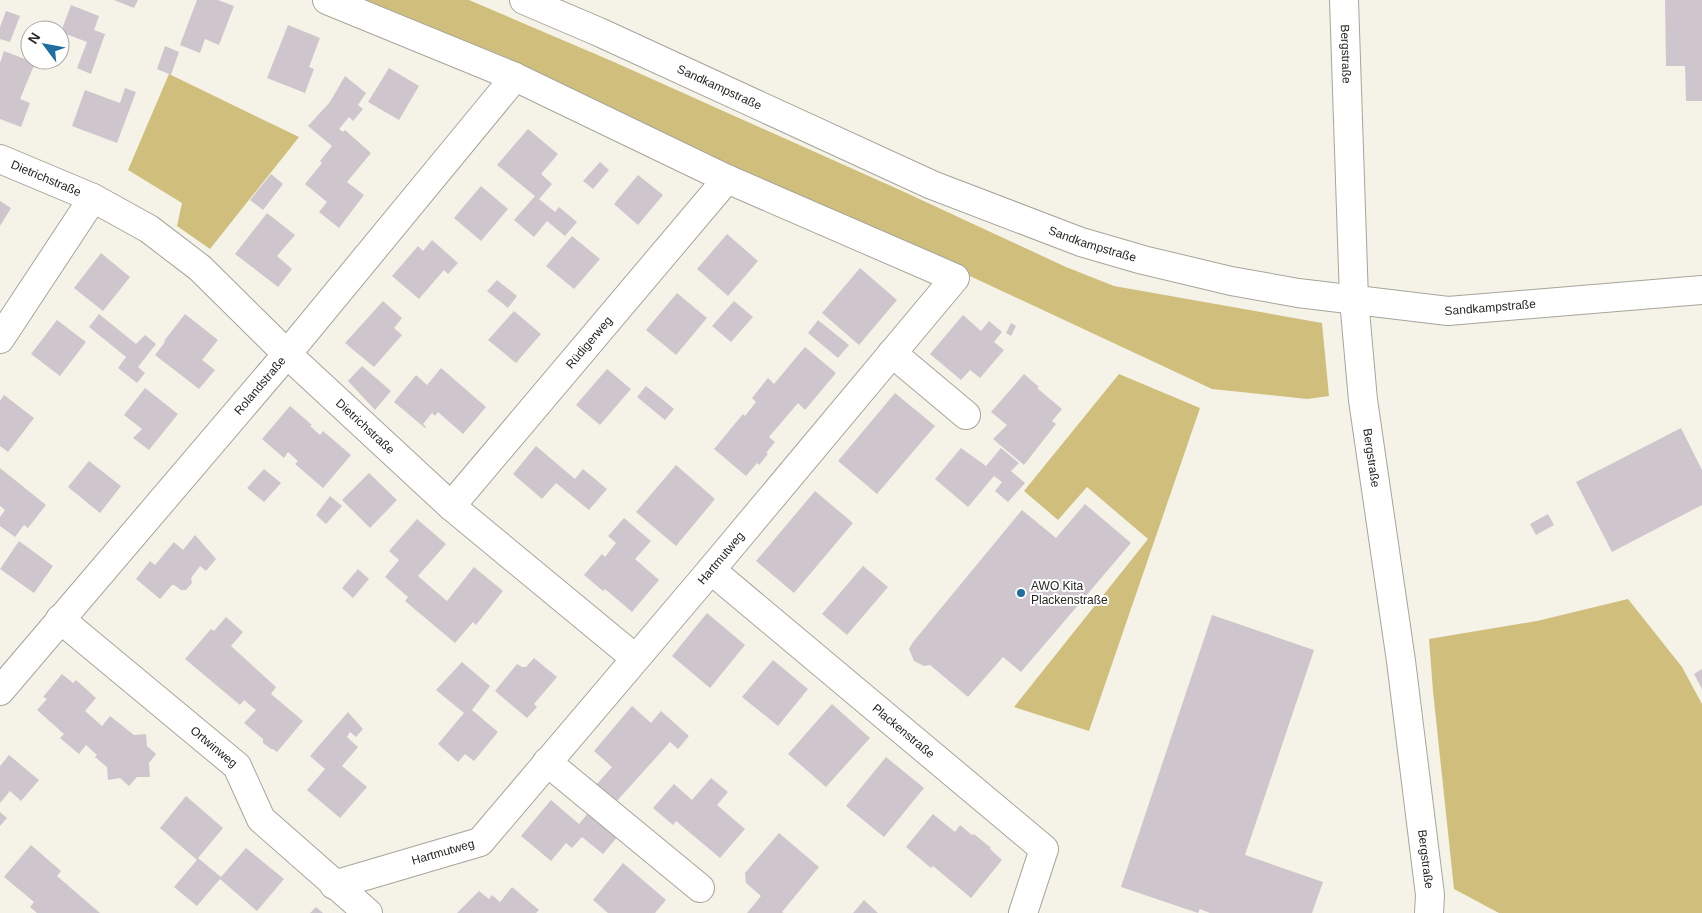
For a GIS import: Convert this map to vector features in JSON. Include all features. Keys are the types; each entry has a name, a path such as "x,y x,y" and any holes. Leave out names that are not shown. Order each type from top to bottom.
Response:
{"street":[{"path":"327,0 515,77 727,179"},
{"name":"Sandkampstraße","path":"524,0 599,32 932,184 1081,242 1143,260 1231,281 1298,293 1448,311 1702,290"},
{"name":"Bergstraße","path":"1344,0 1354,300 1363,400 1401,661 1430,895 1429,913"},
{"name":"Rolandstraße","path":"0,691 287,354 515,77"},
{"name":"Dietrichstraße","path":"0,159 93,198 149,229 200,268 287,354 451,506 635,658"},
{"name":"Hartmutweg","path":"334,884 480,842 955,278 727,179"},
{"name":"Rüdigerweg","path":"451,506 727,179"},
{"name":"Dietrichstraße","path":"0,339 93,198"},
{"path":"892,353 966,415"},
{"name":"Plackenstraße","path":"711,570 1044,849 1023,913"},
{"name":"Ortwinweg","path":"60,620 238,766 261,819 368,913"},
{"path":"547,762 700,888"}],"shaded area":[{"path":"343,0 469,0 614,62 900,190 1066,267 1114,286 1322,323 1329,396 1307,399 1212,389 957,270"},
{"path":"169,74 299,137 210,249 177,226 182,203 128,170"},
{"path":"1119,374 1200,408 1089,731 1014,707 1148,539 1087,487 1058,520 1024,491"},
{"path":"1628,599 1682,667 1702,704 1702,913 1499,913 1454,889 1429,639 1537,621"}],"building":[{"path":"114,0 138,0 134,8"},
{"path":"197,0 218,0 234,6 219,45 205,39 200,53 180,45"},
{"path":"1665,0 1702,0 1702,101 1686,101 1685,66 1666,66"},
{"path":"71,5 99,16 94,30 105,34 91,74 77,68 87,42 70,35 70,20 65,20"},
{"path":"6,11 20,16 10,42 0,39 0,27"},
{"path":"288,25 320,38 309,67 314,69 305,93 267,78"},
{"path":"165,46 179,52 171,75 157,69"},
{"path":"4,51 20,57 20,70 32,70 20,99 30,103 21,127 0,119 0,63"},
{"path":"389,68 419,86 399,120 368,102"},
{"path":"345,76 366,93 358,105 363,109 353,121 349,117 339,129 343,132 345,130 371,153 347,182 364,195 339,228 319,212 327,202 305,184 322,163 320,161 332,146 308,126 330,102"},
{"path":"125,88 136,92 117,143 72,126 85,90 120,103"},
{"path":"528,129 558,154 541,174 552,184 539,199 555,212 559,207 577,222 565,236 547,221 534,237 514,220 535,196 497,165"},
{"path":"600,162 609,170 593,189 583,181"},
{"path":"271,174 283,184 263,210 250,200"},
{"path":"638,175 663,195 638,225 614,204"},
{"path":"481,186 508,209 481,241 454,218"},
{"path":"0,201 11,208 0,226"},
{"path":"267,213 295,235 277,256 292,269 278,287 235,254"},
{"path":"727,234 758,261 728,296 697,269"},
{"path":"572,236 600,259 574,289 546,266"},
{"path":"432,240 458,263 448,274 444,270 419,299 392,276 418,246 423,251"},
{"path":"101,253 130,277 103,311 74,288"},
{"path":"860,268 897,300 859,345 822,313"},
{"path":"497,280 517,296 508,308 487,291"},
{"path":"677,293 707,318 676,355 646,330"},
{"path":"383,301 402,318 394,328 402,335 374,367 345,343"},
{"path":"734,301 753,317 731,342 712,326"},
{"path":"514,311 541,334 516,363 488,340"},
{"path":"99,314 136,344 145,335 156,344 138,367 145,373 137,383 118,368 126,357 89,327"},
{"path":"185,314 218,340 202,360 215,370 199,389 155,355"},
{"path":"963,315 981,331 989,321 1002,332 994,342 1004,350 980,378 970,370 961,380 930,354"},
{"path":"57,320 86,342 60,376 31,354"},
{"path":"818,320 849,345 838,358 808,333"},
{"path":"1011,323 1016,326 1011,336 1006,333"},
{"path":"805,347 836,373 805,410 798,403 769,437 775,442 766,453 768,454 746,476 714,449 743,414 745,416 756,402 752,398 768,378 774,384"},
{"path":"362,366 391,391 375,410 348,381"},
{"path":"441,368 486,407 463,434 438,412 435,416 432,413 423,424 425,428 394,402 416,375 427,385"},
{"path":"607,369 631,389 600,425 576,405"},
{"path":"1024,374 1062,409 1052,421 1056,424 1024,465 993,439 1007,425 991,412"},
{"path":"646,386 674,409 665,420 637,397"},
{"path":"145,388 178,414 149,450 133,438 142,429 124,415"},
{"path":"895,393 935,426 877,494 838,461"},
{"path":"4,395 34,418 8,452 0,446 0,401"},
{"path":"290,406 312,425 310,426 320,435 323,431 351,455 323,488 295,464 298,461 288,452 284,458 262,439"},
{"path":"1681,428 1702,470 1702,505 1612,552 1576,482"},
{"path":"536,446 575,479 583,469 607,489 589,510 556,483 542,499 513,474"},
{"path":"961,448 986,466 1001,448 1019,463 1011,471 1025,483 1008,502 995,491 1002,482 994,476 968,507 935,479"},
{"path":"89,461 121,486 100,513 68,487"},
{"path":"676,465 715,499 676,546 636,512"},
{"path":"0,468 46,505 28,528 24,525 15,537 0,526 0,517 5,510 0,506"},
{"path":"264,469 281,483 264,502 247,488"},
{"path":"369,473 397,500 370,528 342,500"},
{"path":"815,491 853,523 794,593 756,561"},
{"path":"330,496 342,506 326,524 316,515"},
{"name":"AWO Kita Plackenstraße","path":"1085,504 1131,543 1021,672 1003,657 968,697 930,665 924,666 914,661 909,649 913,642 1022,510 1056,538"},
{"path":"1548,514 1554,525 1536,535 1530,524"},
{"path":"624,518 651,541 635,559 659,580 632,612 605,589 603,591 584,575 602,554 605,557 616,543 608,536"},
{"path":"417,519 446,544 418,576 447,601 474,567 503,591 476,625 473,622 455,643 405,601 408,597 385,577 399,560 389,551"},
{"path":"195,535 216,559 206,571 200,566 191,578 192,583 186,590 181,590 172,585 160,599 136,579 150,561 155,565 174,542 183,550"},
{"path":"19,541 53,566 34,593 0,569"},
{"path":"863,566 888,587 847,635 822,614"},
{"path":"358,569 369,579 353,598 342,588"},
{"path":"707,613 745,645 710,688 672,656"},
{"path":"1212,615 1314,650 1245,855 1323,882 1312,913 1210,913 1200,909 1198,913 1121,887"},
{"path":"226,617 243,632 231,646 276,687 271,694 303,721 277,752 263,743 263,739 244,723 256,710 244,700 240,705 185,659 211,629 214,631"},
{"path":"534,658 557,677 534,704 537,707 527,718 495,691 517,664 526,667"},
{"path":"773,660 808,689 778,726 742,697"},
{"path":"462,662 490,686 472,710 498,732 474,761 465,754 458,762 438,744 464,713 436,690"},
{"path":"1702,669 1702,689 1694,674"},
{"path":"62,674 73,683 76,680 96,698 85,711 102,726 110,716 134,735 146,734 147,746 156,754 149,763 150,777 137,777 129,786 120,778 108,780 107,767 95,757 97,755 86,745 79,754 60,738 64,734 37,710 47,699 43,697"},
{"path":"832,704 870,738 826,787 788,754"},
{"path":"632,706 651,723 661,711 689,736 678,749 670,742 616,802 596,785 612,767 594,751"},
{"path":"348,712 363,729 356,737 350,732 347,737 358,747 342,766 367,787 340,818 307,790 325,769 310,756"},
{"path":"9,755 39,780 21,801 10,791 0,803 0,766"},
{"path":"886,757 924,788 884,837 846,806"},
{"path":"711,778 728,792 717,805 745,829 720,858 676,821 673,825 653,808 674,784 692,800"},
{"path":"186,796 223,828 198,858 221,877 246,848 284,879 257,911 220,879 197,906 174,887 197,860 160,828"},
{"path":"551,800 579,824 589,812 618,836 603,854 582,837 572,848 566,843 551,861 521,836"},
{"path":"0,812 7,818 0,826"},
{"path":"933,814 955,832 960,825 972,835 974,834 1002,860 971,898 933,866 931,868 906,847"},
{"path":"779,833 819,867 782,912 784,913 747,913 761,896 746,883 745,873"},
{"path":"31,845 61,871 57,876 100,913 37,913 30,907 34,902 4,877"},
{"path":"623,863 666,900 655,913 608,913 593,900"},
{"path":"512,887 539,910 536,913 457,913 479,891 489,899 492,895 500,902"},
{"path":"864,900 878,913 853,913"},
{"path":"316,907 323,913 310,913"}],"place":[{"name":"AWO Kita Plackenstraße","path":"1021,593"}]}
